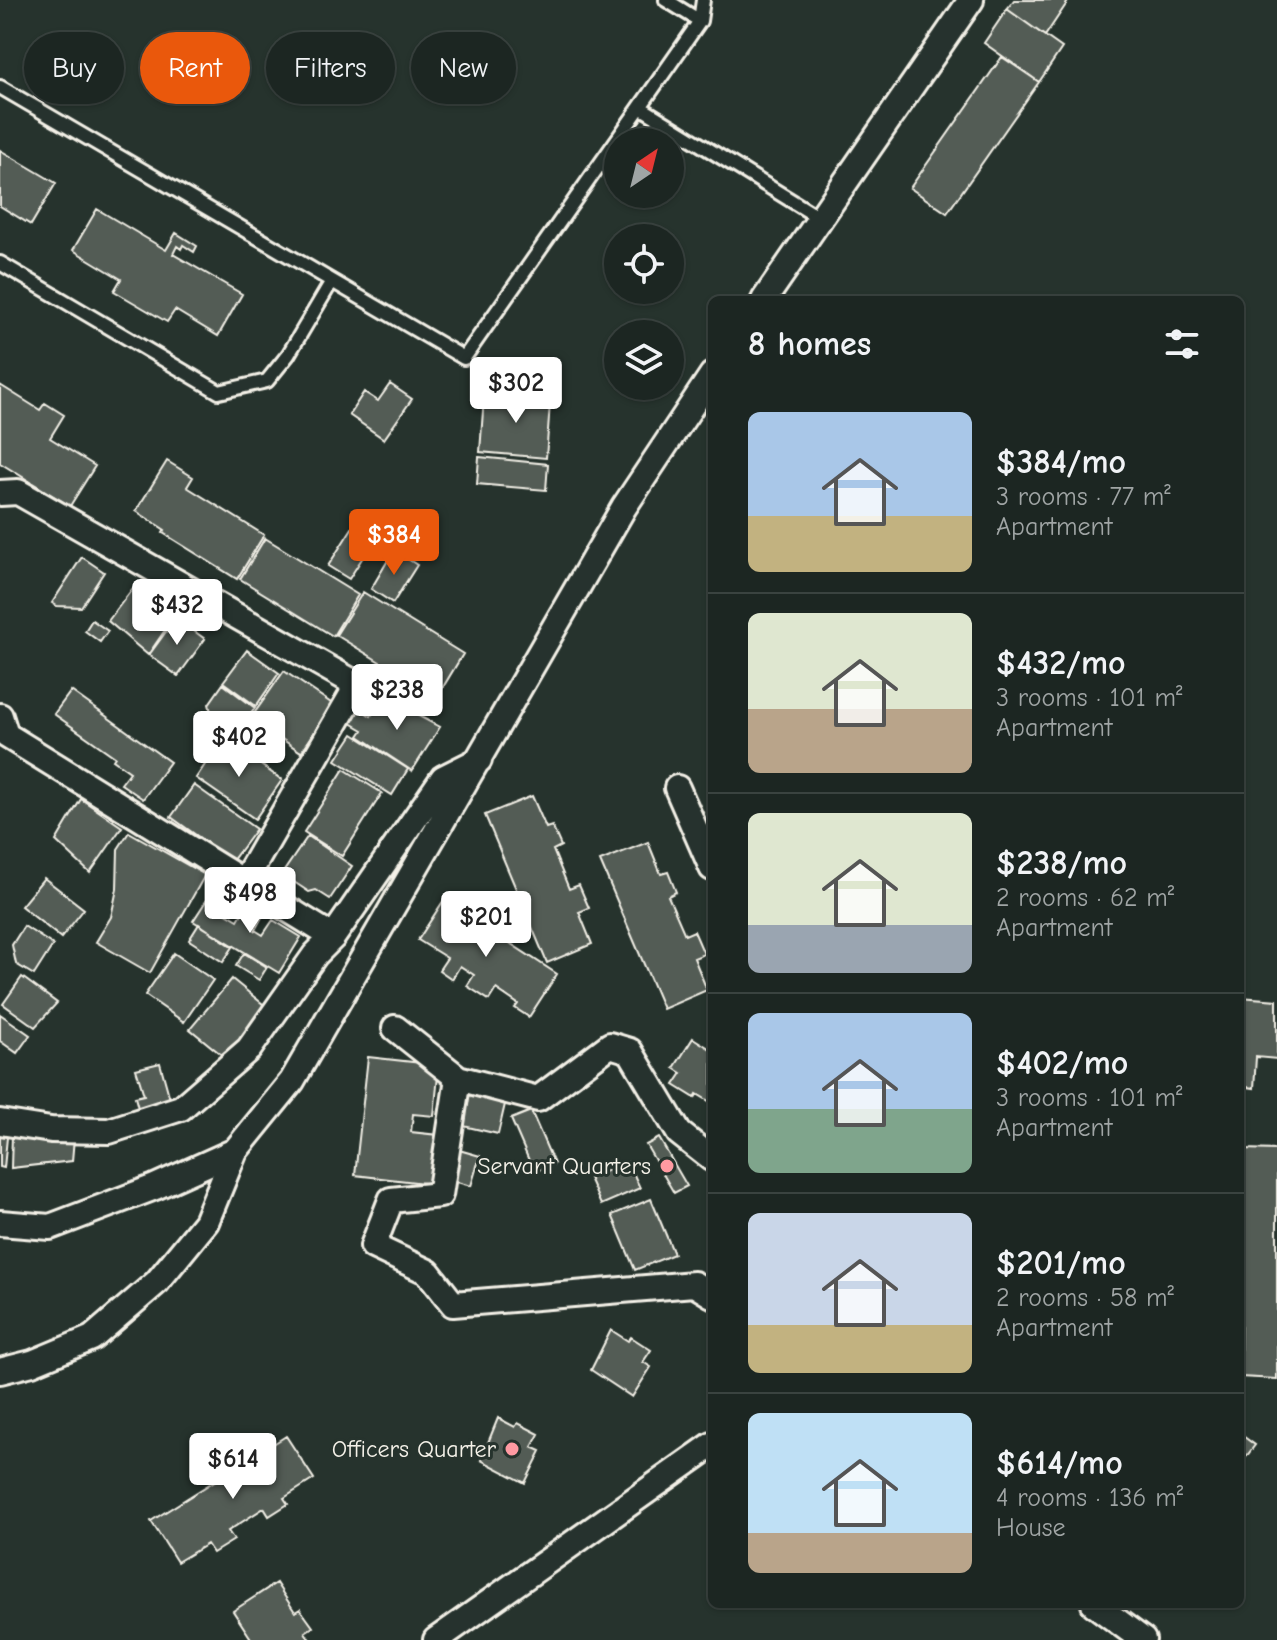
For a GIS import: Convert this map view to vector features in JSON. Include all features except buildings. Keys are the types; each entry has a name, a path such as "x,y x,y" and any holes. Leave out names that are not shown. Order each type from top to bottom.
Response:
{"street":[{"path":"767,296 971,0"},
{"path":"0,1371 32,1363 92,1338 157,1282 206,1222 235,1151 292,1081 624,507 708,381"},
{"path":"0,493 18,492 351,681 353,693 245,880"},
{"path":"0,716 6,735 333,937"},
{"path":"0,1122 51,1130 109,1131 181,1108 249,1049 315,955 333,937 443,778 479,760"},
{"path":"677,788 708,859"},
{"path":"395,1028 458,1078 538,1099 610,1045 630,1051 679,1133 708,1156"},
{"path":"458,1078 440,1195 391,1200 373,1246 428,1272 453,1304 694,1284 708,1293"},
{"path":"0,1223 50,1227 155,1187 235,1151"},
{"path":"436,1640 708,1448"},
{"path":"1099,1608 1143,1640"}],"lane":[{"path":"666,0 700,21"},
{"path":"0,87 464,358 700,21 703,0"},
{"path":"640,107 821,219"},
{"path":"0,263 219,392 267,381 288,355 332,281"}],"place":[{"name":"Servant Quarters","path":"667,1166"},
{"name":"Officers Quarter","path":"512,1449"}]}
